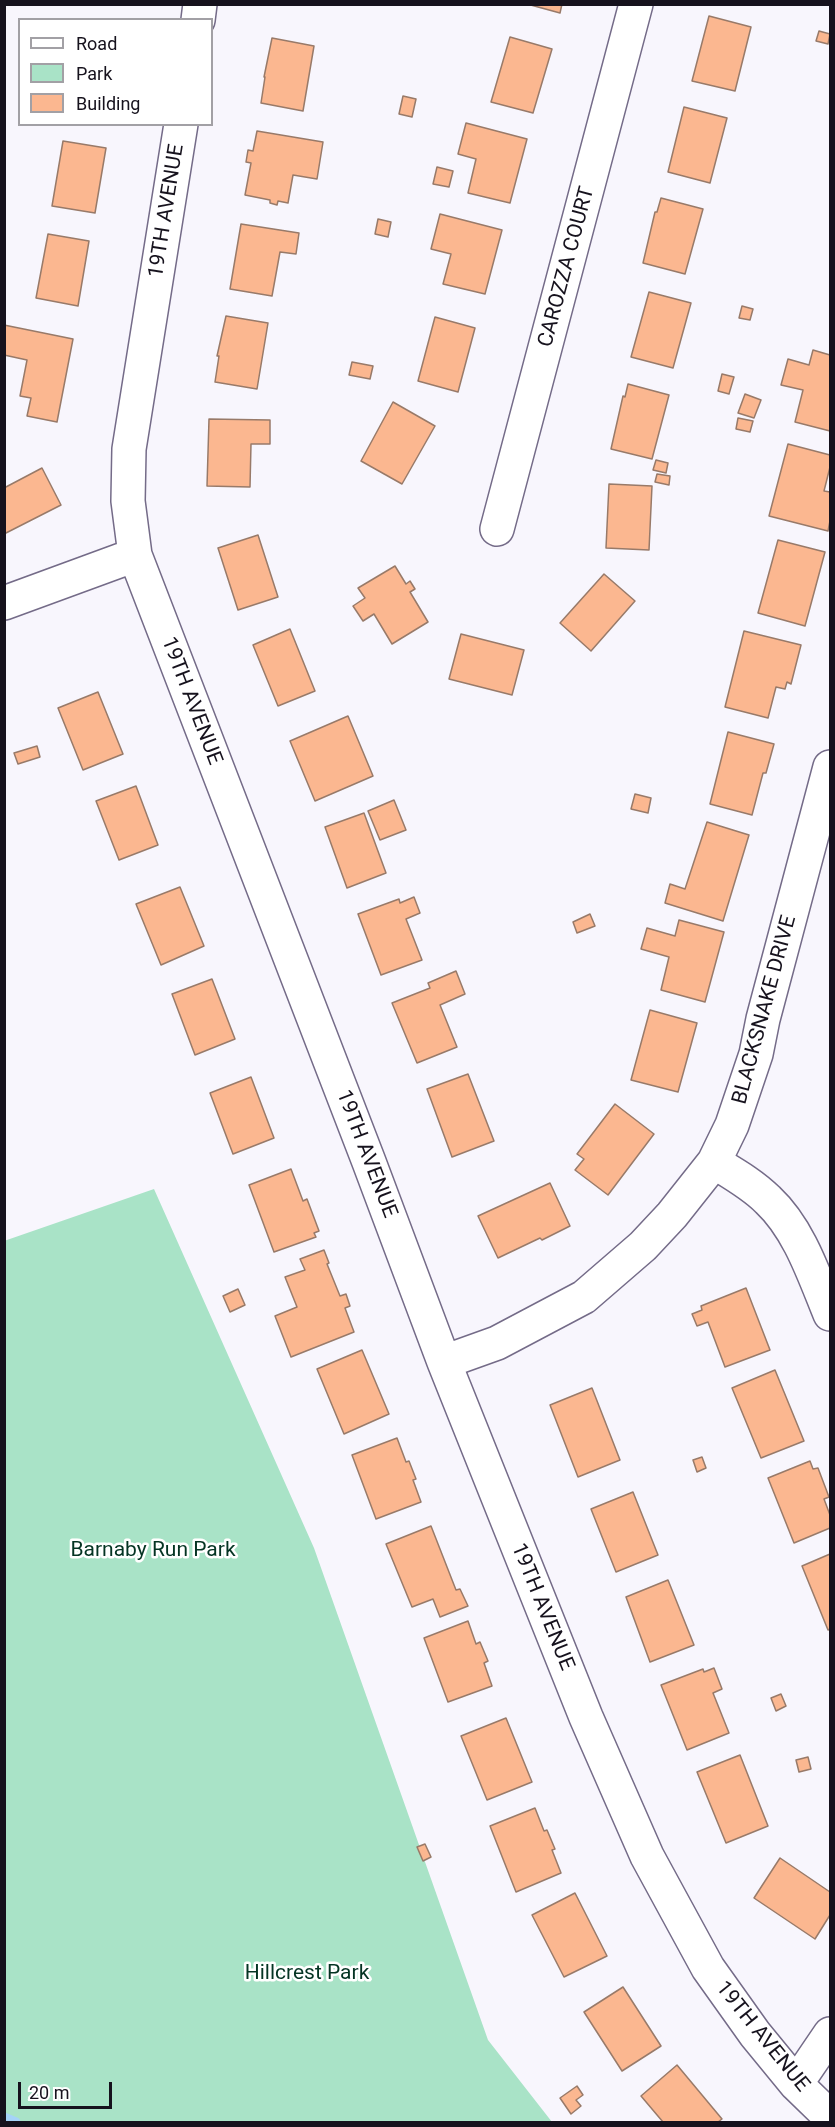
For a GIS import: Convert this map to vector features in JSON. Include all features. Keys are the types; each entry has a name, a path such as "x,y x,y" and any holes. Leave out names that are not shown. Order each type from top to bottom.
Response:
{"street":[{"name":"CAROZZA COURT","path":"497,529 636,4"},
{"name":"19TH AVENUE","path":"181,126 129,449 128,501 135,555 444,1362 586,1717 648,1856 708,1968 755,2034 796,2084 831,2117"},
{"path":"4,603 135,555"},
{"name":"BLACKSNAKE DRIVE","path":"444,1362 497,1342 584,1297 644,1246 714,1162 732,1125 756,1054 831,767"},
{"path":"714,1162 747,1183 784,1217 802,1248 831,1314"},
{"path":"796,2084 831,2034"}],"green space":[{"name":"Barnaby Run Park","path":"154,1189 314,1548 488,2040 552,2122 5,2122 4,1241"}],"building":[{"path":"527,4 562,4 560,13"},
{"path":"709,16 751,27 735,91 692,81"},
{"path":"819,31 830,34 828,44 816,41"},
{"path":"510,37 552,49 533,113 491,102"},
{"path":"272,38 314,46 303,111 261,103"},
{"path":"403,96 416,99 412,117 399,114"},
{"path":"684,107 727,118 710,183 668,172"},
{"path":"466,123 527,139 510,203 468,193 476,159 458,154"},
{"path":"257,131 323,142 317,179 293,175 288,203 278,201 277,205 270,203 270,200 245,195 251,163 246,162 248,150 253,151"},
{"path":"63,141 106,148 95,213 52,206"},
{"path":"437,167 453,171 449,187 433,184"},
{"path":"661,198 703,209 685,274 643,263 655,212 657,212"},
{"path":"440,214 502,230 485,294 443,284 451,254 431,249"},
{"path":"378,219 391,222 388,237 375,234"},
{"path":"241,224 299,233 296,254 280,252 272,296 230,289"},
{"path":"48,234 89,241 78,306 36,298"},
{"path":"649,292 691,303 673,368 631,357"},
{"path":"742,306 753,309 750,320 739,318"},
{"path":"226,316 268,323 257,389 215,382 219,356 217,356"},
{"path":"435,317 475,328 458,392 418,381"},
{"path":"4,325 73,339 57,422 27,416 31,398 20,396 27,360 4,355"},
{"path":"813,350 830,355 830,431 795,422 803,390 781,385 788,359 809,365"},
{"path":"352,362 373,366 370,379 349,375"},
{"path":"722,374 734,377 729,394 718,391"},
{"path":"628,384 669,395 652,459 611,449 623,396 625,397"},
{"path":"745,394 761,400 754,418 738,413"},
{"path":"393,402 435,426 402,484 361,461"},
{"path":"738,418 753,421 750,432 736,429"},
{"path":"209,419 270,420 270,444 251,444 250,487 207,486"},
{"path":"788,444 830,455 830,467 824,491 830,492 828,531 769,516"},
{"path":"656,460 668,463 666,473 653,470"},
{"path":"42,468 61,505 4,534 4,488"},
{"path":"657,474 670,476 669,485 655,482"},
{"path":"609,484 652,486 649,550 606,548"},
{"path":"258,535 278,597 238,610 218,548"},
{"path":"778,540 825,552 805,626 758,613"},
{"path":"395,566 406,584 410,581 415,589 410,592 428,622 392,644 374,614 363,621 353,606 365,598 358,588"},
{"path":"604,574 635,601 591,651 560,623"},
{"path":"290,629 315,691 278,706 253,645"},
{"path":"744,631 801,645 791,684 787,682 785,689 776,687 768,718 725,707"},
{"path":"461,634 524,650 512,695 449,679"},
{"path":"98,692 123,754 83,770 58,708"},
{"path":"348,716 373,776 315,801 290,741"},
{"path":"728,732 774,744 766,773 763,773 752,815 710,804"},
{"path":"37,746 40,757 18,764 14,753"},
{"path":"136,786 158,845 119,860 96,801"},
{"path":"635,794 651,798 648,813 631,809"},
{"path":"394,800 406,830 380,840 368,811"},
{"path":"364,813 386,873 347,888 325,827"},
{"path":"707,822 749,835 723,921 665,903 670,884 685,889"},
{"path":"180,887 204,946 161,965 136,904"},
{"path":"414,897 420,913 406,919 422,960 381,975 358,914 399,899 400,903"},
{"path":"590,914 595,926 577,933 573,922"},
{"path":"679,920 724,932 705,1002 661,990 669,957 641,949 647,928 675,936"},
{"path":"456,971 465,994 440,1005 457,1047 417,1063 392,1003 430,988 428,983"},
{"path":"212,979 235,1039 195,1055 172,994"},
{"path":"650,1010 697,1023 678,1092 631,1080"},
{"path":"468,1074 494,1141 452,1157 427,1089"},
{"path":"251,1077 274,1138 233,1154 210,1093"},
{"path":"615,1104 654,1134 608,1195 575,1170 584,1159 577,1154"},
{"path":"291,1169 303,1201 307,1199 319,1231 314,1233 316,1237 274,1252 249,1185"},
{"path":"550,1183 570,1226 498,1258 478,1216"},
{"path":"324,1250 340,1296 346,1294 350,1306 345,1308 354,1332 291,1357 275,1316 297,1307 285,1277 305,1270 300,1259"},
{"path":"746,1288 770,1350 725,1367 708,1322 697,1326 692,1314 702,1310 701,1306"},
{"path":"238,1289 245,1305 230,1312 223,1296"},
{"path":"362,1350 389,1414 344,1434 317,1369"},
{"path":"775,1370 804,1441 761,1458 732,1388"},
{"path":"592,1388 620,1460 578,1477 550,1405"},
{"path":"397,1438 406,1462 409,1461 416,1479 413,1480 421,1502 376,1519 352,1455"},
{"path":"702,1457 706,1468 697,1472 693,1460"},
{"path":"810,1461 813,1469 818,1468 829,1497 824,1499 830,1515 830,1528 794,1543 768,1478"},
{"path":"633,1492 658,1555 616,1572 591,1509"},
{"path":"431,1526 456,1590 460,1589 468,1606 440,1617 433,1599 412,1607 386,1544"},
{"path":"830,1554 830,1629 828,1630 802,1566"},
{"path":"668,1580 694,1645 650,1662 626,1597"},
{"path":"468,1621 476,1644 480,1642 488,1661 484,1663 492,1686 448,1702 424,1638"},
{"path":"714,1668 722,1689 713,1693 729,1733 687,1750 661,1685 703,1669 704,1672"},
{"path":"781,1694 786,1706 776,1711 771,1698"},
{"path":"506,1718 532,1782 487,1800 461,1736"},
{"path":"740,1755 768,1826 726,1843 697,1772"},
{"path":"808,1757 811,1769 799,1772 796,1760"},
{"path":"535,1808 544,1831 547,1830 555,1849 552,1850 561,1873 516,1892 490,1826"},
{"path":"425,1844 431,1857 423,1861 417,1847"},
{"path":"780,1858 830,1892 830,1915 815,1939 754,1898"},
{"path":"575,1893 607,1956 564,1977 532,1915"},
{"path":"623,1987 661,2046 622,2071 584,2012"},
{"path":"677,2065 722,2119 718,2122 663,2122 641,2096"},
{"path":"577,2086 583,2095 576,2100 581,2106 571,2114 560,2098"}],"waterway":[{"path":"4,2117 16,2122"}],"park label":[{"name":"Hillcrest Park","path":"307,1974"}]}
